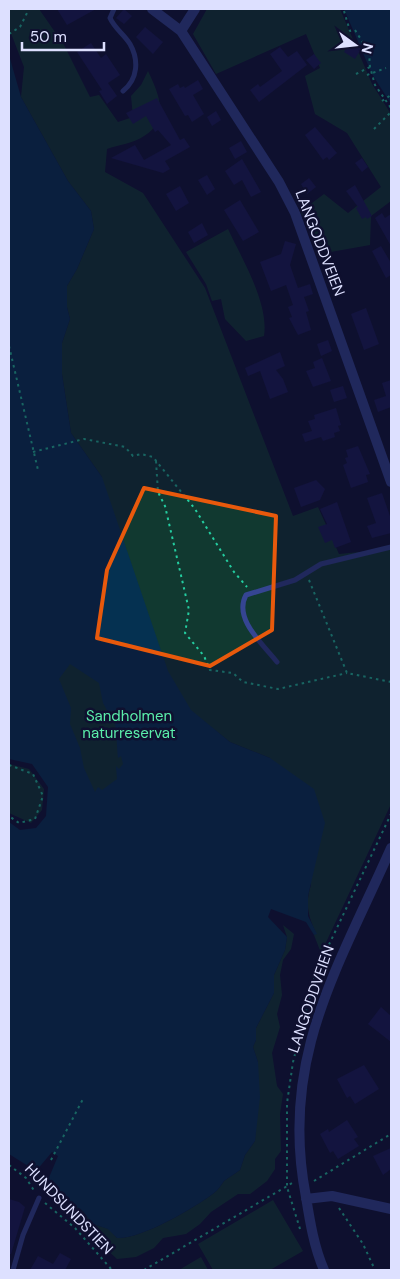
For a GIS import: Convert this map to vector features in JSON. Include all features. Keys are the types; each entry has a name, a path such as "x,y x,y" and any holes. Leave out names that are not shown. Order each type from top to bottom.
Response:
{"street":[{"name":"LANGODDVEIEN","path":"152,9 181,31 280,182 295,214 391,482"},
{"path":"181,31 195,9"},
{"name":"LANGODDVEIEN","path":"324,1270 312,1231 298,1147 298,1113 304,1066 327,991 391,848"},
{"path":"306,1199 337,1197 391,1210"}],"lane":[{"path":"114,9 110,18 129,43 135,56 136,74 130,86 124,91"},
{"path":"277,662 242,617 241,603 246,595 295,580 322,564 391,547"},
{"path":"13,1270 23,1235 39,1198"}],"path":[{"path":"9,34 20,27 29,9"},
{"path":"344,11 350,31 355,30 369,52 370,67 375,85 391,108"},
{"path":"356,74 370,67"},
{"path":"367,75 386,68"},
{"path":"382,101 391,95"},
{"path":"374,129 391,112"},
{"path":"9,346 38,470"},
{"path":"33,452 84,439 126,447 133,456 141,454 153,457 195,509 234,572 253,593"},
{"path":"156,461 158,492 165,506 189,610 185,633 204,656 210,670 233,673 243,682 278,689 346,673 391,682"},
{"path":"306,573 346,673"},
{"path":"9,765 33,774 43,796 35,819 18,823 9,816"},
{"path":"52,1160 84,1096"},
{"path":"319,1178 391,1134"},
{"name":"HUNDSUNDSTIEN","path":"9,1165 26,1178 39,1198 75,1228 112,1270"},
{"path":"144,1270 302,1177"},
{"path":"337,1197 339,1210 362,1244 375,1270"}],"highlighted area":[{"path":"144,488 276,516 272,630 210,666 97,638 107,570"}],"green space":[{"name":"Sandholmen naturreservat","path":"9,9 39,9 64,45 90,97 99,95 118,122 133,117 131,96 141,85 148,71 160,105 160,114 157,122 144,136 107,149 105,172 143,193 205,288 293,516 318,507 339,554 391,549 391,804 321,953 314,935 316,933 308,909 311,885 270,758 230,742 191,711 111,869 23,601 102,477 71,433 62,374 62,343 70,319 67,307 67,286 77,269 94,229 91,211 68,181 21,97 24,67 9,28"},
{"path":"207,9 340,9 372,84 391,114 391,201 371,216 370,245 325,253 300,212 324,194 348,213 381,187 347,133 315,114 305,76 320,68 306,34 216,74 193,34"},
{"path":"228,229 253,281 262,310 264,336 246,341 225,319 221,299 212,301 206,284 186,252"},
{"path":"9,764 29,769 44,789 42,810 31,823 9,813"},
{"path":"283,925 294,934 291,949 283,960 280,975 282,995 277,1014 280,1027 272,1053 277,1086 283,1094 280,1114 281,1151 275,1159 275,1169 267,1181 250,1194 238,1194 211,1212 200,1224 186,1234 163,1238 154,1248 136,1257 117,1259 103,1246 100,1247 72,1211 56,1197 48,1180 62,1196 83,1211 93,1224 109,1229 117,1238 140,1234 167,1222 214,1193 224,1181 240,1170 245,1155 255,1141 258,1062 253,1047 256,1040 256,1028 274,993 274,975 285,950 287,937"},
{"path":"273,1200 303,1251 270,1270 213,1270 198,1244"},
{"path":"201,1257 208,1270 179,1270"}],"water":[{"path":"344,9 391,9 391,104 372,74"},
{"path":"9,55 21,97 68,181 91,211 94,229 77,269 67,286 67,307 70,319 62,343 62,374 71,433 102,477 168,671 191,710 230,742 270,758 314,789 325,823 308,896 308,916 317,934 314,935 306,922 271,909 268,917 287,937 285,950 274,975 274,993 256,1028 256,1040 253,1047 258,1062 260,1097 255,1141 245,1155 240,1170 224,1181 214,1193 167,1222 140,1234 117,1238 108,1229 93,1224 83,1211 62,1196 48,1180 58,1156 52,1152 36,1171 9,1154 9,822 20,830 36,828 46,816 48,787 32,764 9,759","holes":["70,664 99,683 103,703 108,712 112,711 118,758 121,756 123,764 119,769 116,766 117,779 102,790 98,787 95,792 84,768 80,748 70,724 71,708 59,679"]}],"building":[{"path":"57,9 96,9 67,25"},
{"path":"124,9 132,16 124,24 116,18"},
{"path":"145,27 163,42 153,54 136,37"},
{"path":"352,39 363,46 355,59 344,52"},
{"path":"91,43 101,58 106,54 120,75 108,83 117,96 107,104 99,91 102,90 77,52"},
{"path":"280,47 288,57 297,51 307,65 259,102 250,90 258,84 260,87 282,71 270,54"},
{"path":"314,54 321,63 314,69 306,60"},
{"path":"198,80 203,89 193,95 204,114 192,122 188,115 185,116 169,89 178,84 180,88 184,86 185,88"},
{"path":"157,98 180,140 184,138 190,147 165,161 170,169 163,173 111,158 135,145 144,160 171,145 158,130 155,132 146,116 133,124 126,113"},
{"path":"216,111 221,120 212,126 207,117"},
{"path":"315,127 337,153 329,160 327,157 323,160 305,135"},
{"path":"241,141 247,152 235,159 229,148"},
{"path":"362,158 368,167 362,172 355,163"},
{"path":"242,159 261,192 251,197 242,180 234,185 225,171"},
{"path":"207,175 215,189 207,195 198,180"},
{"path":"309,178 316,187 307,194 301,184"},
{"path":"355,185 372,216 367,219 366,217 362,219 356,208 358,207 346,191"},
{"path":"180,186 189,203 176,211 166,194"},
{"path":"240,200 259,232 243,241 224,210"},
{"path":"382,213 385,218 391,214 391,246 375,218"},
{"path":"202,223 208,235 194,243 188,232"},
{"path":"285,241 296,244 290,265 298,288 310,284 313,294 304,297 309,311 306,312 311,330 298,335 289,318 292,317 288,307 293,305 286,285 271,291 260,262 281,254"},
{"path":"381,246 391,263 391,275 386,278 372,251"},
{"path":"366,308 379,344 364,350 351,314"},
{"path":"328,340 332,351 321,356 317,344"},
{"path":"280,352 285,366 276,370 283,379 288,392 270,399 260,371 248,376 245,368"},
{"path":"322,358 331,381 313,387 306,371 315,368 313,362"},
{"path":"391,380 391,407 378,412 374,400 386,396 382,383"},
{"path":"343,386 347,398 334,402 330,390"},
{"path":"336,408 341,425 338,426 340,431 334,433 335,437 323,441 321,437 305,442 302,434 312,431 308,421 315,419 314,415"},
{"path":"358,446 370,474 366,475 368,482 351,488 343,465 347,463 345,458 348,457 346,450"},
{"path":"316,480 325,489 320,500 301,507 294,488"},
{"path":"382,493 391,519 391,533 372,538 367,526 376,523 367,498"},
{"path":"337,502 351,542 335,548 332,540 325,543 318,527 327,524 320,509"},
{"path":"381,1007 391,1016 391,1042 368,1024"},
{"path":"364,1065 379,1089 355,1104 350,1096 347,1098 337,1079"},
{"path":"347,1120 358,1137 354,1139 359,1146 338,1159 333,1151 330,1153 320,1134 328,1129 329,1132"},
{"path":"391,1148 391,1169 383,1175 373,1156"},
{"path":"9,1199 19,1202 25,1207 11,1254 9,1254"},
{"path":"60,1253 71,1259 65,1270 30,1270 38,1256 53,1264"}]}
